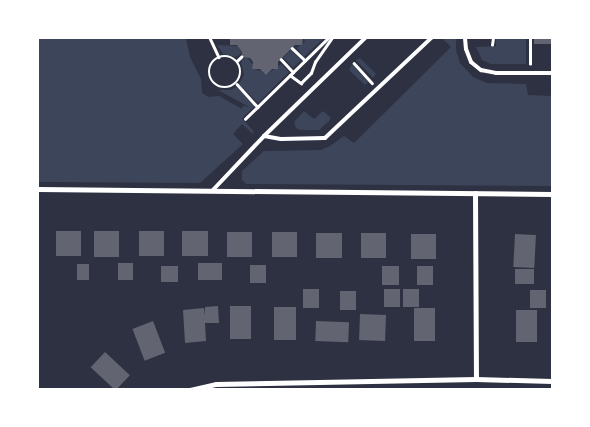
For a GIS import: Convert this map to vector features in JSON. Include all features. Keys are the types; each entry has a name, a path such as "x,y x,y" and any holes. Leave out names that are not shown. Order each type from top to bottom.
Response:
{"street":[{"path":"38,189 552,194"},
{"path":"475,193 476,379"},
{"path":"190,390 216,384 476,379 552,380"}],"lane":[{"path":"212,191 264,136 365,38"},
{"path":"264,136 288,139 325,138 431,38"},
{"path":"465,38 466,49 471,62 481,70 496,73 552,73"}],"path":[{"path":"210,38 220,57"},
{"path":"330,38 334,42"},
{"path":"245,119 330,38"},
{"path":"281,59 301,83 311,73 315,62 330,38"},
{"path":"492,38 492,45"},
{"path":"530,38 530,73"},
{"path":"292,48 305,60"},
{"path":"220,57 231,57 237,61 242,71 237,84 227,89 212,82 209,72 210,67 220,57"},
{"path":"237,61 241,57"},
{"path":"353,62 370,80"},
{"path":"237,84 258,107"}],"shaded area":[{"path":"38,38 186,38 190,57 201,79 202,93 209,97 219,96 242,109 243,106 249,107 218,90 230,90 237,87 255,106 242,118 254,132 253,134 242,124 233,134 243,144 200,183 38,182"},
{"path":"303,38 324,38 304,57 297,48 305,41"},
{"path":"442,38 456,38 456,50 460,63 473,77 487,83 526,84 528,95 552,96 552,186 246,184 242,180 242,171 264,151 321,150 344,136 354,143 451,47"},
{"path":"496,38 526,38 526,64 491,64 482,60 476,47 496,46"},
{"path":"217,45 238,46 242,53 236,57 223,54"},
{"path":"291,50 301,60 293,68 283,58"},
{"path":"246,56 258,71 260,70 266,75 281,64 289,72 258,103 239,84 244,75 241,62"},
{"path":"360,58 376,74 373,78 356,60"},
{"path":"352,64 368,82 365,85 349,70"},
{"path":"304,111 314,119 323,111 330,117 330,120 319,130 300,130 296,128 294,122"}],"building":[{"path":"230,38 303,38 302,45 295,45 278,62 278,69 272,69 266,75 260,69 252,69 253,62 250,58 242,57 242,52 237,45 230,45"},
{"path":"534,38 552,38 552,44 534,44"},
{"path":"56,231 81,231 81,256 56,256"},
{"path":"94,231 119,231 119,257 94,257"},
{"path":"139,231 164,231 164,256 139,256"},
{"path":"182,231 208,231 208,256 182,256"},
{"path":"227,232 252,232 252,257 227,257"},
{"path":"272,232 297,232 297,257 272,257"},
{"path":"316,233 342,233 342,258 316,258"},
{"path":"361,233 386,233 386,258 361,258"},
{"path":"411,234 436,234 436,259 411,259"},
{"path":"515,234 536,235 534,268 513,267"},
{"path":"118,263 133,263 133,280 118,280"},
{"path":"198,263 222,263 222,280 198,280"},
{"path":"77,264 89,264 89,280 77,280"},
{"path":"250,265 266,265 266,283 250,283"},
{"path":"161,266 178,266 178,282 161,282"},
{"path":"382,266 399,266 399,285 382,285"},
{"path":"417,266 433,266 433,285 417,285"},
{"path":"515,269 534,269 534,284 515,284"},
{"path":"303,289 319,289 319,308 303,308"},
{"path":"384,289 400,289 400,307 384,307"},
{"path":"403,289 419,289 419,307 403,307"},
{"path":"530,290 546,290 546,308 530,308"},
{"path":"340,291 356,291 356,310 340,310"},
{"path":"218,306 219,323 205,323 206,341 185,343 183,310 204,308 205,316 205,307"},
{"path":"230,306 251,306 251,339 230,339"},
{"path":"274,307 296,307 296,340 274,340"},
{"path":"414,308 435,308 435,341 414,341"},
{"path":"516,310 537,310 537,342 516,342"},
{"path":"360,314 386,315 385,341 359,340"},
{"path":"153,321 165,353 145,361 132,329"},
{"path":"316,321 349,322 348,342 315,341"},
{"path":"105,352 130,375 115,390 91,367"}]}
